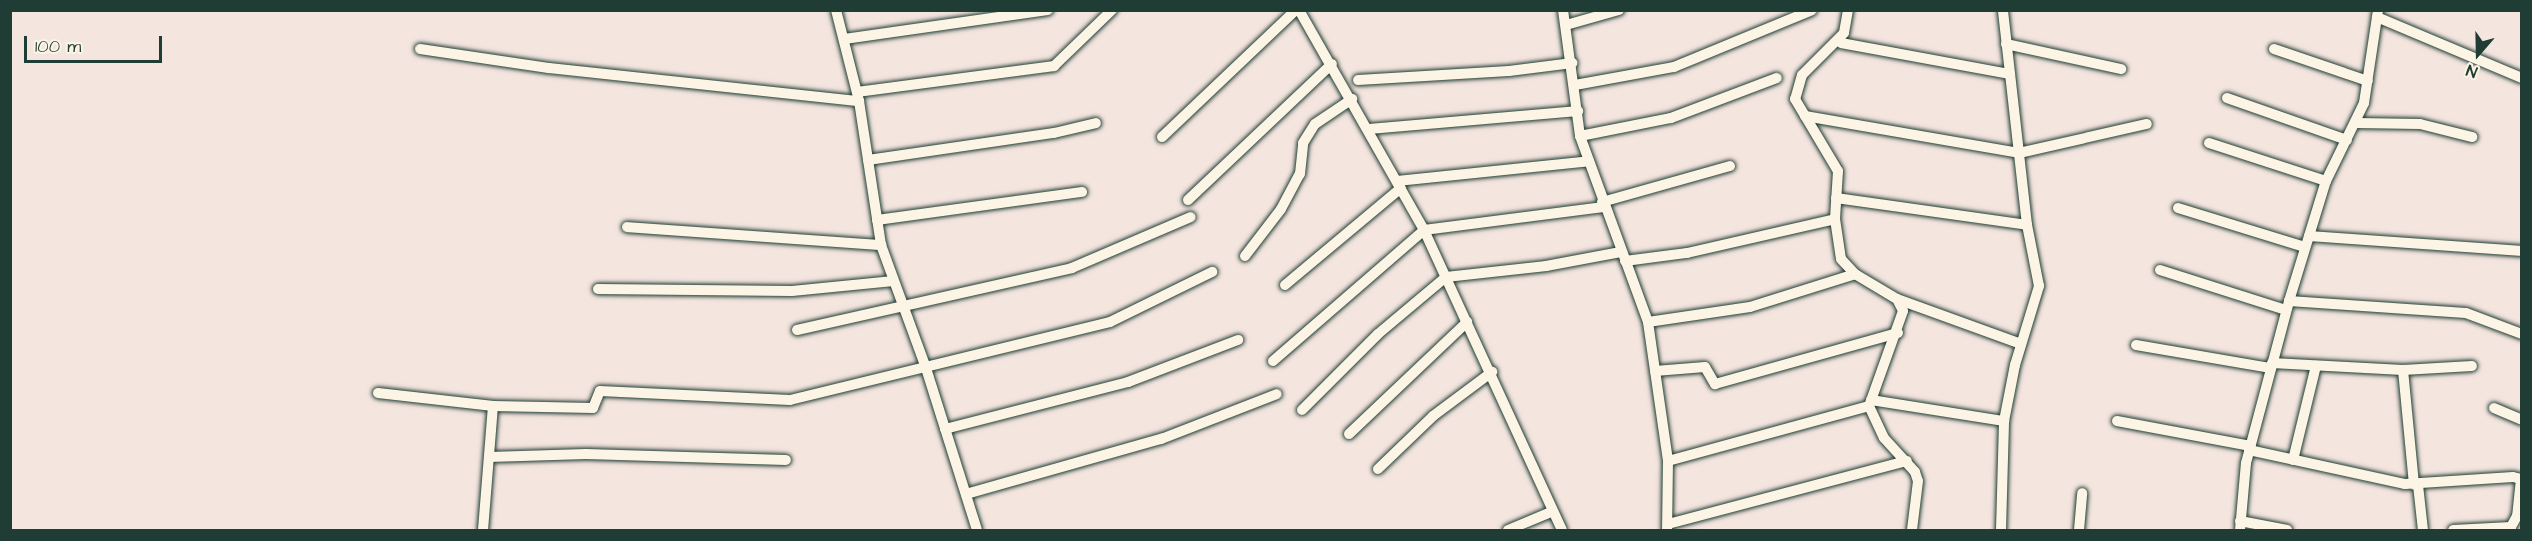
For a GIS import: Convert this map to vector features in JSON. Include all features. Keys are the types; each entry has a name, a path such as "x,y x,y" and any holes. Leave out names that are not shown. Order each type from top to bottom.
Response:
{"street":[{"path":"836,10 858,96 881,245 925,365 976,531"},
{"path":"844,39 1047,10"},
{"path":"420,49 549,68 858,96 1054,66 1112,10"},
{"path":"1162,137 1298,10 1332,64 1424,230 1492,372 1551,512 1562,531"},
{"path":"1563,10 1575,85 1580,136 1648,322 1668,461 1668,527 1907,461"},
{"path":"1566,25 1619,10"},
{"path":"1575,85 1674,67 1812,10"},
{"path":"1848,10 1844,33 1802,75 1795,88 1795,99 1838,171 1835,219 1841,259 1855,274 1897,299 2020,344"},
{"path":"2001,531 2004,421 2020,344 2039,286 2027,225 2004,10"},
{"path":"2287,531 2240,526 2250,448 2287,305 2326,181 2357,123 2368,81 2378,14 2522,78"},
{"path":"1841,43 2010,74"},
{"path":"2006,44 2121,69"},
{"path":"2274,49 2368,81"},
{"path":"1358,80 1509,71 1572,63"},
{"path":"1188,200 1332,64"},
{"path":"1580,136 1671,118 1777,78"},
{"path":"2227,98 2347,140"},
{"path":"1245,256 1286,200 1300,174 1303,143 1315,124 1352,99"},
{"path":"1369,129 1578,111"},
{"path":"1805,116 2019,153 2147,124"},
{"path":"868,160 1054,133 1096,123"},
{"path":"2357,123 2420,124 2472,137"},
{"path":"2209,143 2326,181"},
{"path":"1285,285 1399,184 1589,162"},
{"path":"1273,361 1424,230 1603,204 1731,166"},
{"path":"877,220 1082,192"},
{"path":"1836,198 2027,225"},
{"path":"2178,208 2307,241 2522,250"},
{"path":"797,330 1072,268 1191,217"},
{"path":"1302,410 1378,334 1446,277 1623,256 1687,253 1835,219"},
{"path":"627,227 881,245"},
{"path":"2160,270 2287,305 2466,313 2522,334"},
{"path":"378,393 493,406 593,408 600,391 790,400 925,365 1110,322 1212,272"},
{"path":"1648,322 1750,307 1855,274"},
{"path":"598,289 792,291 894,281"},
{"path":"1897,299 1903,311 1898,333 1870,403 1884,438 1907,461 1918,481 1910,530"},
{"path":"1348,434 1467,322"},
{"path":"1655,371 1705,368 1715,384 1898,333"},
{"path":"945,429 1128,382 1238,340"},
{"path":"2136,345 2272,365 2403,370 2472,366"},
{"path":"2293,460 2316,366"},
{"path":"2403,370 2422,531"},
{"path":"1378,469 1433,416 1492,372"},
{"path":"966,494 1161,440 1277,394"},
{"path":"1668,461 1870,403 2004,421"},
{"path":"483,531 493,406"},
{"path":"2494,408 2522,420"},
{"path":"2117,421 2416,485 2516,477 2521,479 2520,514 2511,527 2453,531"},
{"path":"489,457 586,454 786,460"},
{"path":"2079,531 2082,493"},
{"path":"1508,531 1551,512"}]}
